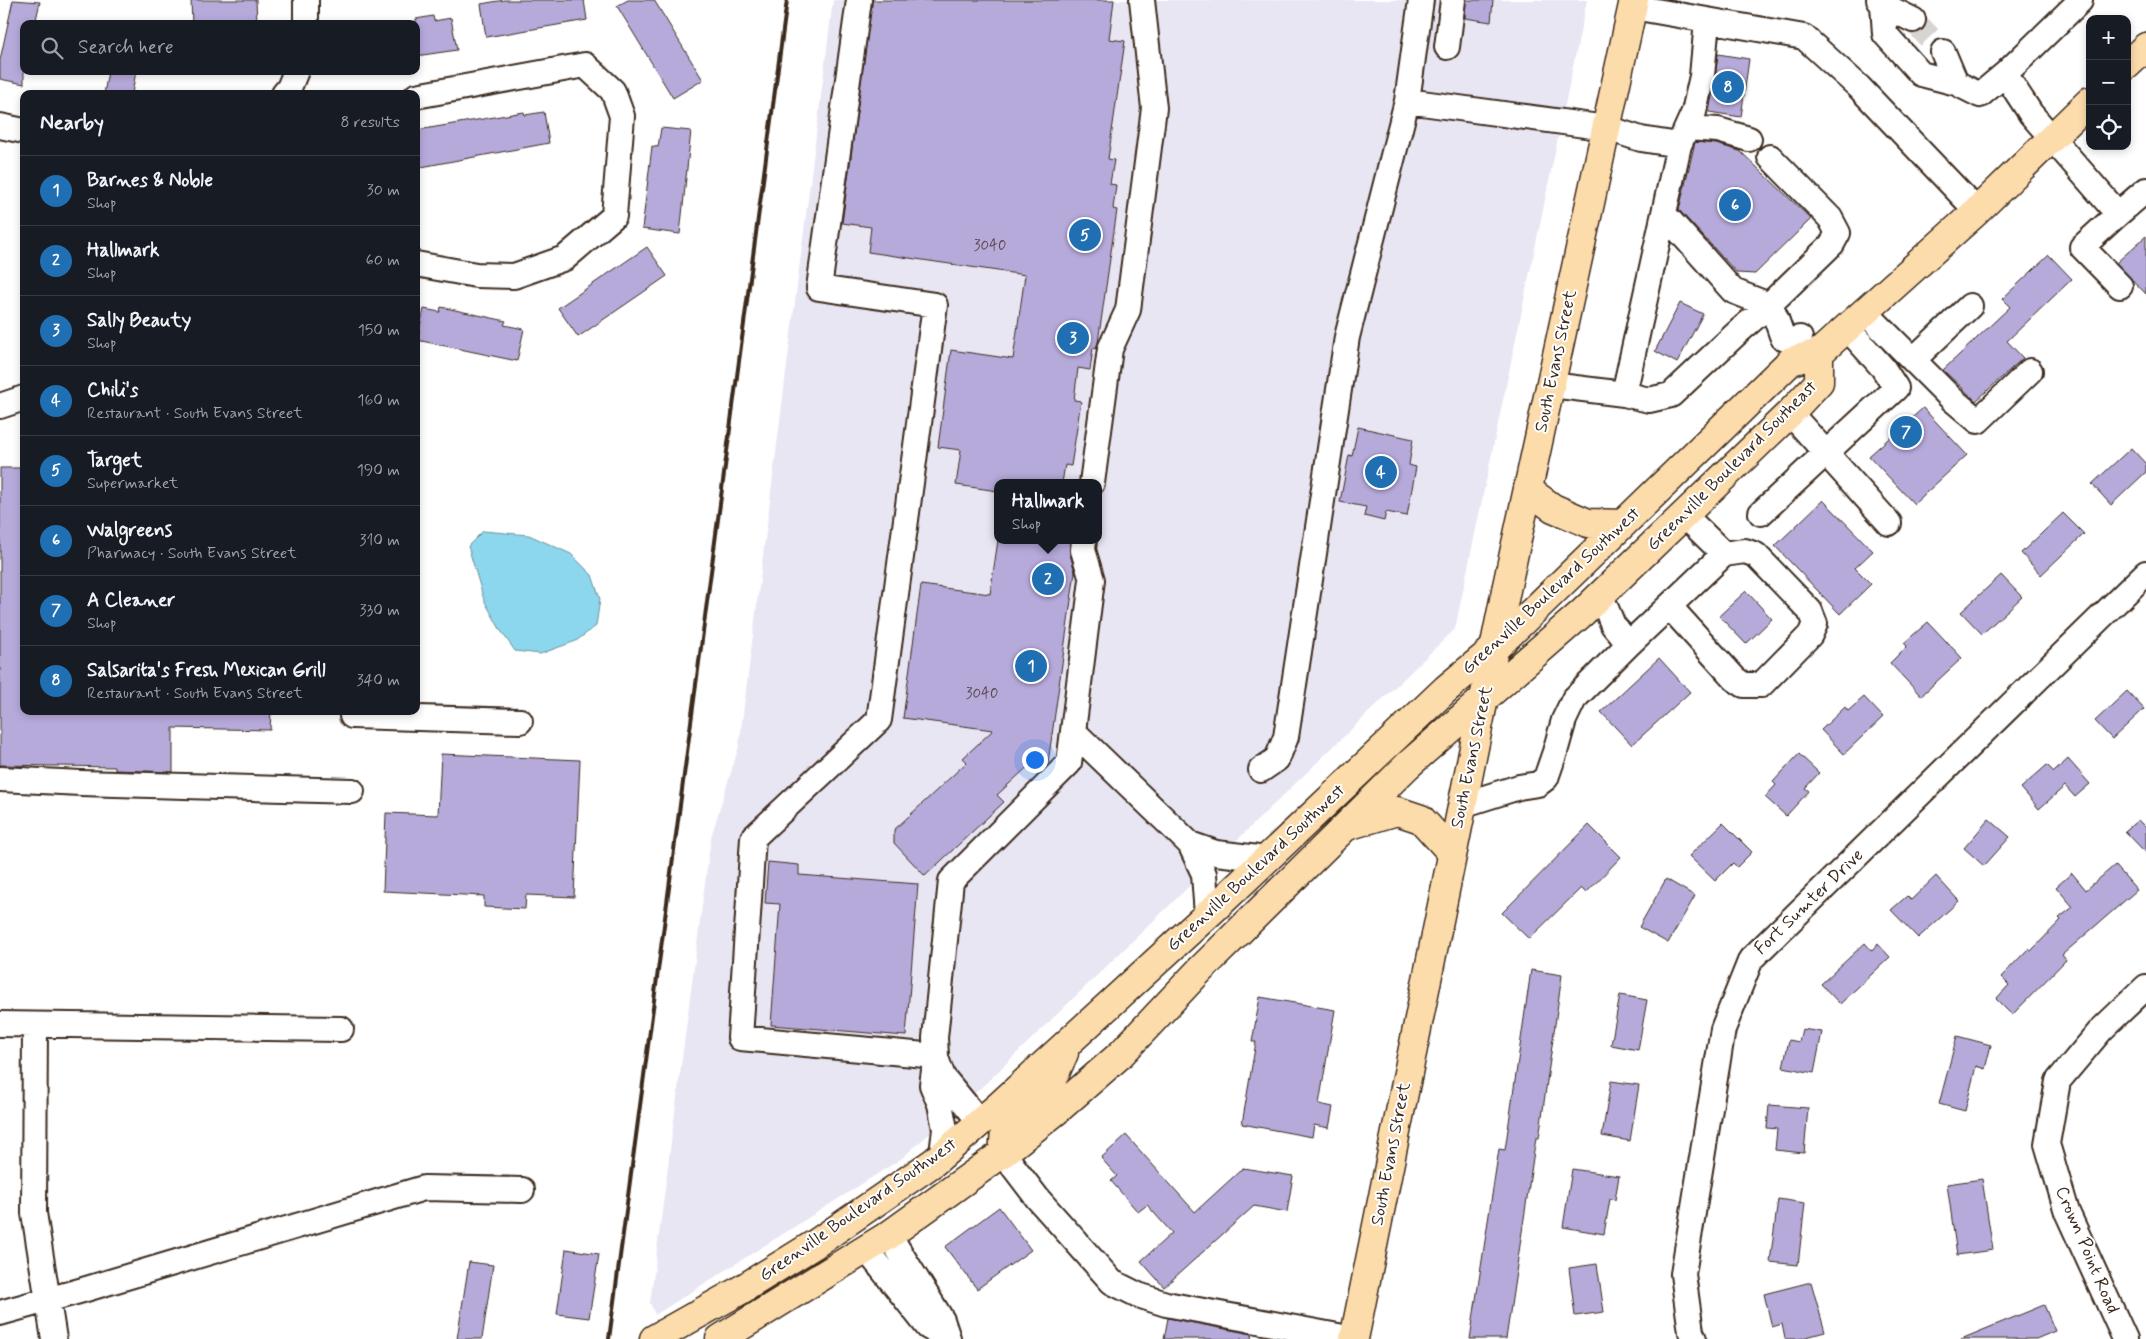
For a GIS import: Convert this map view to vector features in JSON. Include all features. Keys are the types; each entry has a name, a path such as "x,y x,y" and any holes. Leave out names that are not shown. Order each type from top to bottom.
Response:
{"main road":[{"name":"South Evans Street","path":"1354,1339 1462,805 1633,4"},
{"path":"2131,61 2146,47"},
{"path":"1810,346 1856,320 1977,212 2052,136 2086,105"},
{"name":"Greenville Boulevard Southeast","path":"1486,697 1592,604 1790,413 1819,382 1810,346"},
{"name":"Greenville Boulevard Southwest","path":"654,1339 739,1291 815,1244 942,1154 980,1122 1207,915 1446,689 1495,648 1791,361 1810,346"},
{"path":"1528,490 1553,508 1588,523 1623,524"},
{"name":"Greenville Boulevard Southwest","path":"720,1339 887,1236 1056,1111 1120,1055 1200,970 1343,827 1408,765 1486,697"},
{"path":"1343,827 1397,811 1421,818 1452,853"},
{"path":"1003,1152 1005,1131 1010,1123 1048,1089 1070,1041"},
{"path":"887,1236 981,1140 980,1122"}],"street":[{"path":"306,0 306,20"},
{"path":"859,0 819,288 936,304 878,720 753,838 740,1038 936,1056"},
{"path":"1093,479 1110,349 1128,310 1154,108 1142,0"},
{"path":"1261,770 1277,759 1286,737 1347,337 1408,101 1421,0"},
{"path":"1447,47 1453,0"},
{"path":"1881,2 1885,34 1921,74 1956,83 1980,95 2005,74 2080,2 2078,0"},
{"path":"1881,2 1913,20"},
{"path":"1633,4 1707,21 1804,37 1859,87 1977,212"},
{"path":"1624,394 1683,136 1694,112 1702,76 1707,21"},
{"path":"1943,52 1956,83"},
{"path":"420,95 585,65 613,91 622,116 614,216 565,258 514,276 476,274 420,265"},
{"path":"2005,74 2031,114 2118,214"},
{"path":"287,90 294,75"},
{"path":"1408,101 1607,128 1641,139 1683,136 1718,130 1749,139"},
{"path":"0,126 20,130"},
{"path":"1551,385 1624,394 1649,400 1671,395 1737,333 1772,308 1832,244 1838,233 1830,218 1770,157"},
{"path":"2120,286 2082,247 2146,190"},
{"path":"1665,215 1733,291 1785,312 1810,346"},
{"path":"1913,360 1970,306"},
{"path":"1856,320 1913,360 1952,399 1978,421 2030,371"},
{"path":"1761,513 1896,388 1856,320"},
{"path":"0,406 20,399"},
{"path":"1790,413 1889,523"},
{"path":"1684,515 1724,554"},
{"path":"942,1154 944,1129 940,1104 932,1085 936,1056 935,1038 952,881 1069,763 1092,580 1083,550 1084,544"},
{"path":"1462,805 1519,787 1538,784 1546,778 1564,720 1574,699 1628,644 1670,607 1724,554 1745,552 1756,555 1810,611 1814,624 1810,635 1761,686 1744,685 1735,680 1670,607"},
{"name":"Fort Sumter Drive","path":"1694,1339 1691,1332 1683,1274 1723,1029 1751,959 2146,573"},
{"path":"1592,604 1595,620 1613,625 1628,644"},
{"path":"352,716 520,721"},
{"path":"1073,731 1190,844 1204,874 1207,915"},
{"path":"0,779 352,791"},
{"path":"1190,844 1216,853 1267,859"},
{"name":"Crown Point Road","path":"2125,1339 2067,1212 2048,1144 2058,1081 2101,1030 2146,987"},
{"path":"0,1024 341,1029"},
{"path":"35,1025 34,1213 54,1339"},
{"path":"936,1056 944,1077 980,1122"},
{"path":"1003,1152 1038,1199 1112,1282 1138,1295 1166,1304 1354,1339"},
{"path":"0,1313 47,1301 424,1188 522,1190"},
{"path":"887,1236 928,1327 948,1339"}],"shaded area":[{"path":"833,0 1587,0 1455,629 986,1083 901,1159 655,1315 650,1303 711,837 739,746"}],"water":[{"path":"483,531 529,535 571,554 592,575 600,599 596,626 576,641 540,654 515,651 501,631 484,600 468,546"}],"building":[{"path":"13,0 40,2 36,20 20,20 20,75 24,75 24,84 0,79 0,60"},
{"path":"191,0 256,0 257,20 192,20"},
{"path":"504,0 584,0 587,20 486,37 481,4"},
{"path":"628,0 654,0 703,80 673,98 617,6"},
{"path":"872,0 1114,0 1109,39 1125,41 1108,159 1114,160 1110,184 1116,185 1113,209 1117,210 1098,342 1096,349 1093,348 1090,370 1078,368 1074,400 1081,401 1071,466 1065,465 1063,479 994,479 994,490 956,485 961,450 938,447 951,350 1013,359 1025,275 868,252 871,227 842,223"},
{"path":"1466,0 1493,0 1491,22 1465,18"},
{"path":"433,16 434,21 451,18 457,50 420,55 420,20 416,19"},
{"path":"1718,54 1749,59 1741,117 1709,112"},
{"path":"107,75 135,75 133,90 105,90"},
{"path":"524,112 525,115 544,112 549,143 420,167 420,130"},
{"path":"661,128 691,131 680,234 642,229 652,146 658,147"},
{"path":"1695,142 1716,144 1740,151 1811,219 1755,274 1737,273 1679,210"},
{"path":"2146,236 2146,294 2116,263"},
{"path":"647,247 667,276 578,337 558,308"},
{"path":"2049,255 2072,279 2007,341 2023,358 1976,401 1943,370 2010,307 2002,299"},
{"path":"1680,303 1703,314 1677,363 1655,351"},
{"path":"441,307 506,321 504,325 524,329 517,361 420,341 420,327 424,309 440,312"},
{"path":"1923,408 1967,455 1914,504 1869,456"},
{"path":"1358,427 1413,439 1409,465 1416,467 1407,516 1386,512 1384,521 1364,516 1366,507 1340,502 1349,455 1352,456"},
{"path":"2131,448 2146,464 2146,472 2111,505 2092,484"},
{"path":"0,468 20,468 20,715 271,715 270,730 173,728 173,772 115,770 115,767 0,765"},
{"path":"1823,500 1873,551 1855,568 1871,584 1840,614 1775,546"},
{"path":"2063,513 2084,534 2041,575 2021,553"},
{"path":"997,544 1070,544 1070,554 1075,572 1048,763 1034,761 997,795 1004,802 925,876 894,843 894,830 967,762 963,758 993,730 903,718 921,585 990,594"},
{"path":"2001,575 2022,597 1982,634 1961,612"},
{"path":"1746,591 1772,619 1746,644 1719,616"},
{"path":"1928,622 1962,658 1921,696 1890,663 1907,646 1904,643"},
{"path":"1659,658 1690,692 1632,745 1601,712"},
{"path":"2127,691 2144,709 2112,739 2095,721"},
{"path":"1864,697 1883,717 1844,754 1821,730 1845,707 1848,711"},
{"path":"441,754 580,760 574,897 526,895 525,909 484,907 484,896 383,891 386,813 438,815"},
{"path":"1799,754 1819,773 1805,788 1809,791 1786,816 1765,797 1776,785 1773,782"},
{"path":"2068,759 2090,784 2075,797 2065,786 2039,809 2021,788 2047,765 2054,772"},
{"path":"1989,819 2010,837 1984,866 1964,848"},
{"path":"2138,820 2146,828 2146,853 2125,831"},
{"path":"1723,823 1752,852 1737,867 1733,863 1715,881 1689,856"},
{"path":"1589,825 1621,857 1586,893 1581,888 1529,939 1502,913"},
{"path":"768,862 799,865 799,875 918,884 906,1036 771,1025 780,904 765,903"},
{"path":"2115,865 2137,890 2062,955 2066,960 2012,1015 1996,999 2009,985 2001,977 2028,949 2031,951 2061,920 2059,918 2073,907 2056,887 2072,873 2086,890"},
{"path":"1936,876 1959,901 1918,938 1891,910 1907,896 1911,900"},
{"path":"1666,879 1695,896 1668,943 1639,927"},
{"path":"1865,943 1872,951 1878,944 1890,957 1840,1004 1821,984"},
{"path":"1531,970 1562,975 1539,1138 1536,1138 1506,1339 1470,1339 1499,1149 1505,1150"},
{"path":"1620,995 1647,1000 1638,1050 1611,1045"},
{"path":"1260,997 1335,1010 1319,1104 1333,1107 1329,1128 1314,1125 1312,1137 1242,1124 1256,1042 1252,1042"},
{"path":"1802,1029 1822,1032 1814,1073 1783,1067 1789,1040 1799,1042"},
{"path":"1957,1036 1991,1045 1985,1069 1976,1066 1965,1111 1939,1104"},
{"path":"1611,1081 1639,1085 1630,1141 1602,1136"},
{"path":"1769,1105 1808,1108 1804,1153 1775,1150 1777,1129 1767,1128"},
{"path":"1126,1135 1195,1212 1243,1168 1293,1176 1287,1212 1254,1206 1164,1287 1141,1261 1172,1233 1147,1205 1138,1212 1111,1181 1117,1176 1101,1158"},
{"path":"1572,1169 1619,1176 1615,1200 1610,1199 1604,1234 1563,1227"},
{"path":"1982,1179 1993,1250 1957,1255 1947,1184"},
{"path":"1778,1199 1805,1203 1798,1265 1770,1262"},
{"path":"999,1207 1031,1250 977,1289 945,1247"},
{"path":"566,1249 599,1254 589,1318 557,1314"},
{"path":"469,1262 493,1265 482,1339 457,1339"},
{"path":"1597,1264 1604,1312 1575,1316 1569,1268"},
{"path":"1811,1282 1825,1332 1799,1339 1785,1339 1782,1324 1772,1327 1764,1294"},
{"path":"2044,1305 2055,1331 2036,1339 1961,1339"},
{"path":"1168,1318 1252,1334 1251,1339 1164,1339"}],"tunnel":[{"path":"1913,20 1943,52"}],"railway":[{"path":"609,1339 787,0"}],"place":[{"name":"Salsarita's Fresh Mexican Grill","path":"1728,87"},
{"name":"Walgreens","path":"1735,205"},
{"name":"Target","path":"1085,235"},
{"name":"Sally Beauty","path":"1073,338"},
{"name":"A Cleaner","path":"1906,432"},
{"name":"Chili's","path":"1381,472"},
{"name":"Hallmark","path":"1048,579"},
{"name":"Barnes & Noble","path":"1031,666"}]}
